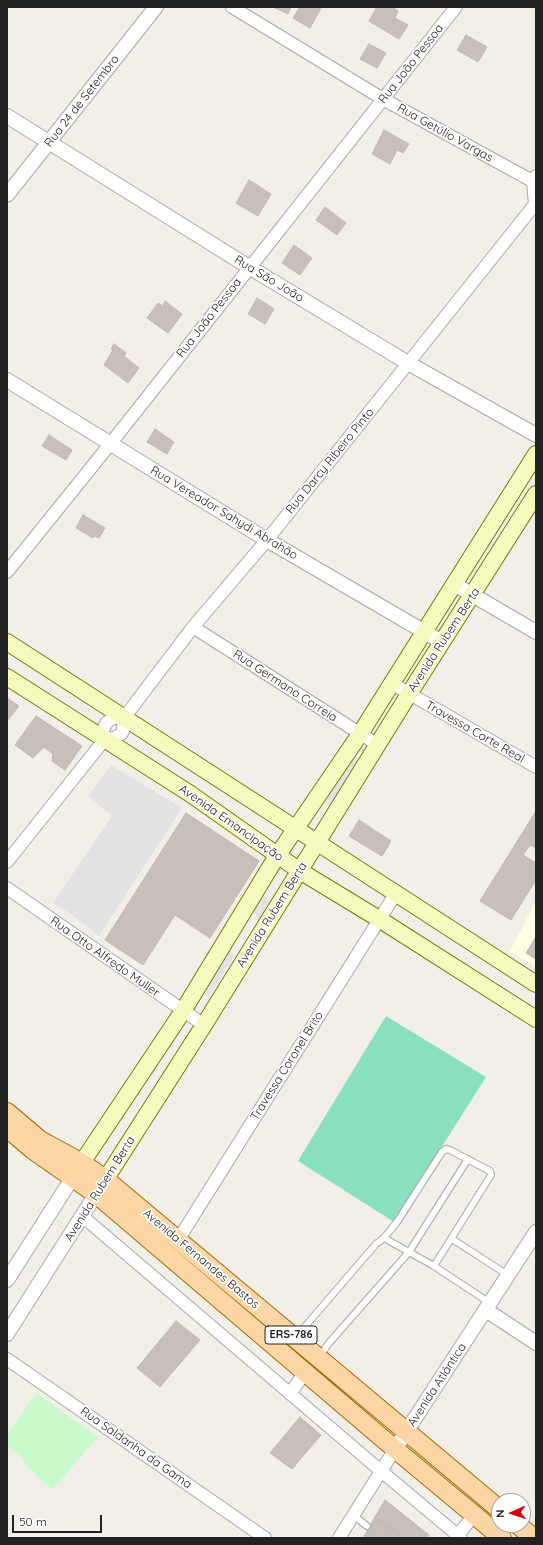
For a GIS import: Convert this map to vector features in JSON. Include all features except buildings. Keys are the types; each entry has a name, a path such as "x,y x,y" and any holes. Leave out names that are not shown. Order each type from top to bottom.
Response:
{"main road":[{"name":"Avenida Rubem Berta","path":"77,1170 183,1011 277,856 393,684 536,454"},
{"name":"Avenida Rubem Berta","path":"101,1187 204,1025 409,694 535,496"},
{"path":"7,642 536,984"},
{"name":"Avenida Emancipação","path":"7,677 189,793 300,871 379,919 536,1019"},
{"name":"Avenida Fernandes Bastos","path":"7,1112 77,1170 178,1240 491,1502"},
{"name":"Avenida Fernandes Bastos","path":"7,1128 34,1150 77,1170"},
{"name":"Avenida Fernandes Bastos","path":"101,1187 305,1372 502,1538"}],"street":[{"name":"Rua 24 de Setembro","path":"7,195 156,7"},
{"name":"Rua Getúlio Vargas","path":"232,7 383,99 535,180"},
{"name":"Rua João Pessoa","path":"7,572 111,444 249,267 456,7"},
{"name":"Rua São João","path":"7,116 249,267 408,363 536,435"},
{"name":"Rua Darcy Ribeiro Pinto","path":"7,862 105,739 114,738 121,734 123,731 124,718 193,627 267,540 536,203 535,180"},
{"name":"Rua Vereador Sahydi Abrahão","path":"7,380 267,540 442,642"},
{"path":"517,484 535,496"},
{"path":"454,584 536,632"},
{"name":"Rua Germano Correia","path":"193,627 378,745"},
{"name":"Travessa Corte Real","path":"393,684 536,768"},
{"name":"Rua Darcy Ribeiro Pinto","path":"105,739 103,731 106,722 113,718 124,718"},
{"name":"Rua Otto Alfredo Muller","path":"7,888 204,1025"},
{"name":"Travessa Coronel Brito","path":"178,1240 396,893"},
{"name":"Avenida Rubem Berta","path":"7,1280 77,1170"},
{"name":"Avenida Rubem Berta","path":"7,1334 101,1187"},
{"path":"82,1216 460,1537 474,1515"},
{"name":"Avenida Atlântica","path":"339,1538 353,1514 536,1232"},
{"path":"488,1306 536,1343"},
{"name":"Rua Saldanha da Gama","path":"7,1359 265,1538"},
{"path":"290,1394 305,1372"}],"lane":[{"path":"295,1339 376,1244 384,1238 397,1222 442,1152 446,1149 490,1171 491,1175 434,1266"},
{"path":"318,1358 329,1343 409,1252 468,1159"},
{"path":"384,1238 434,1266 488,1306"},
{"path":"452,1239 508,1275"},
{"path":"353,1514 367,1526"}],"shaded area":[{"path":"354,751 358,762 329,805 325,796"},
{"path":"111,765 182,808 99,936 72,915 53,903 112,816 88,796"},
{"path":"264,895 270,904 258,922 254,910"},
{"path":"536,901 536,967 510,951"},
{"path":"229,947 234,957 209,996 204,985"}],"green space":[{"path":"386,1016 486,1077 394,1222 298,1161"},
{"path":"36,1393 98,1437 52,1490 23,1462 24,1459 7,1446 7,1436"}]}
